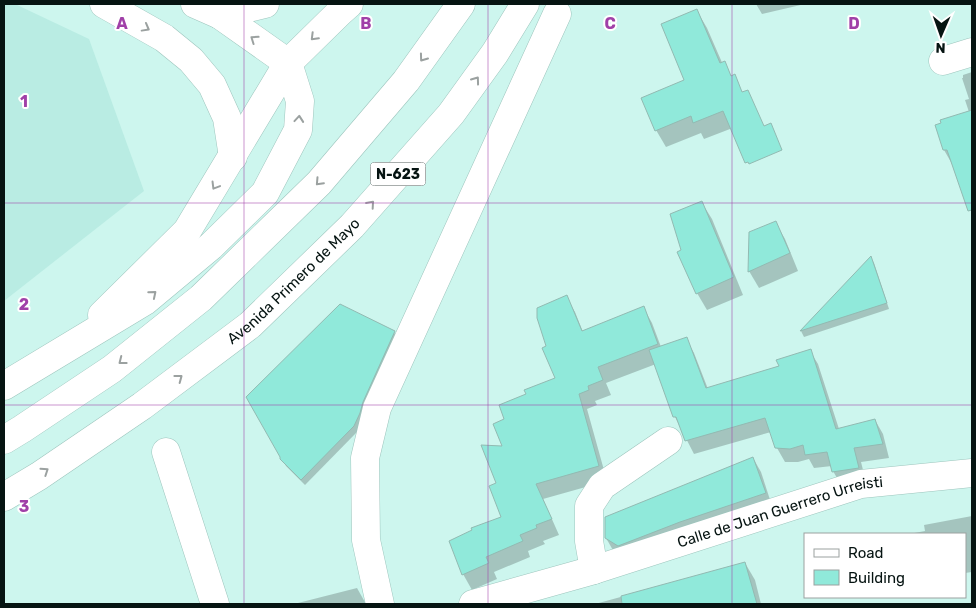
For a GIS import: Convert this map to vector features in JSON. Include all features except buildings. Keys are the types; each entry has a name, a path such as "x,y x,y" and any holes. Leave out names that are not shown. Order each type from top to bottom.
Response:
{"main road":[{"path":"104,4 164,38 191,60 212,85 227,118 233,157"},
{"path":"4,386 144,302 211,246 265,193 298,130 300,101 288,63 220,15 195,4"},
{"path":"220,15 265,4"},
{"path":"68,348 187,231 288,63 350,4"},
{"path":"4,440 112,369 201,298 319,183 406,81 461,4"},
{"name":"Avenida Primero de Mayo","path":"4,496 39,476 142,406 250,325 352,226 451,114 495,53 525,4"},
{"path":"380,604 366,540 365,458 377,408 557,14"},
{"path":"943,61 972,52"},
{"path":"594,570 589,541 589,506 602,486 668,441"},
{"path":"166,452 215,604"},
{"name":"Calle de Juan Guerrero Urreisti","path":"472,604 594,570 861,484 972,473"}],"shaded area":[{"path":"4,4 15,4 89,39 144,191 4,301"}]}
